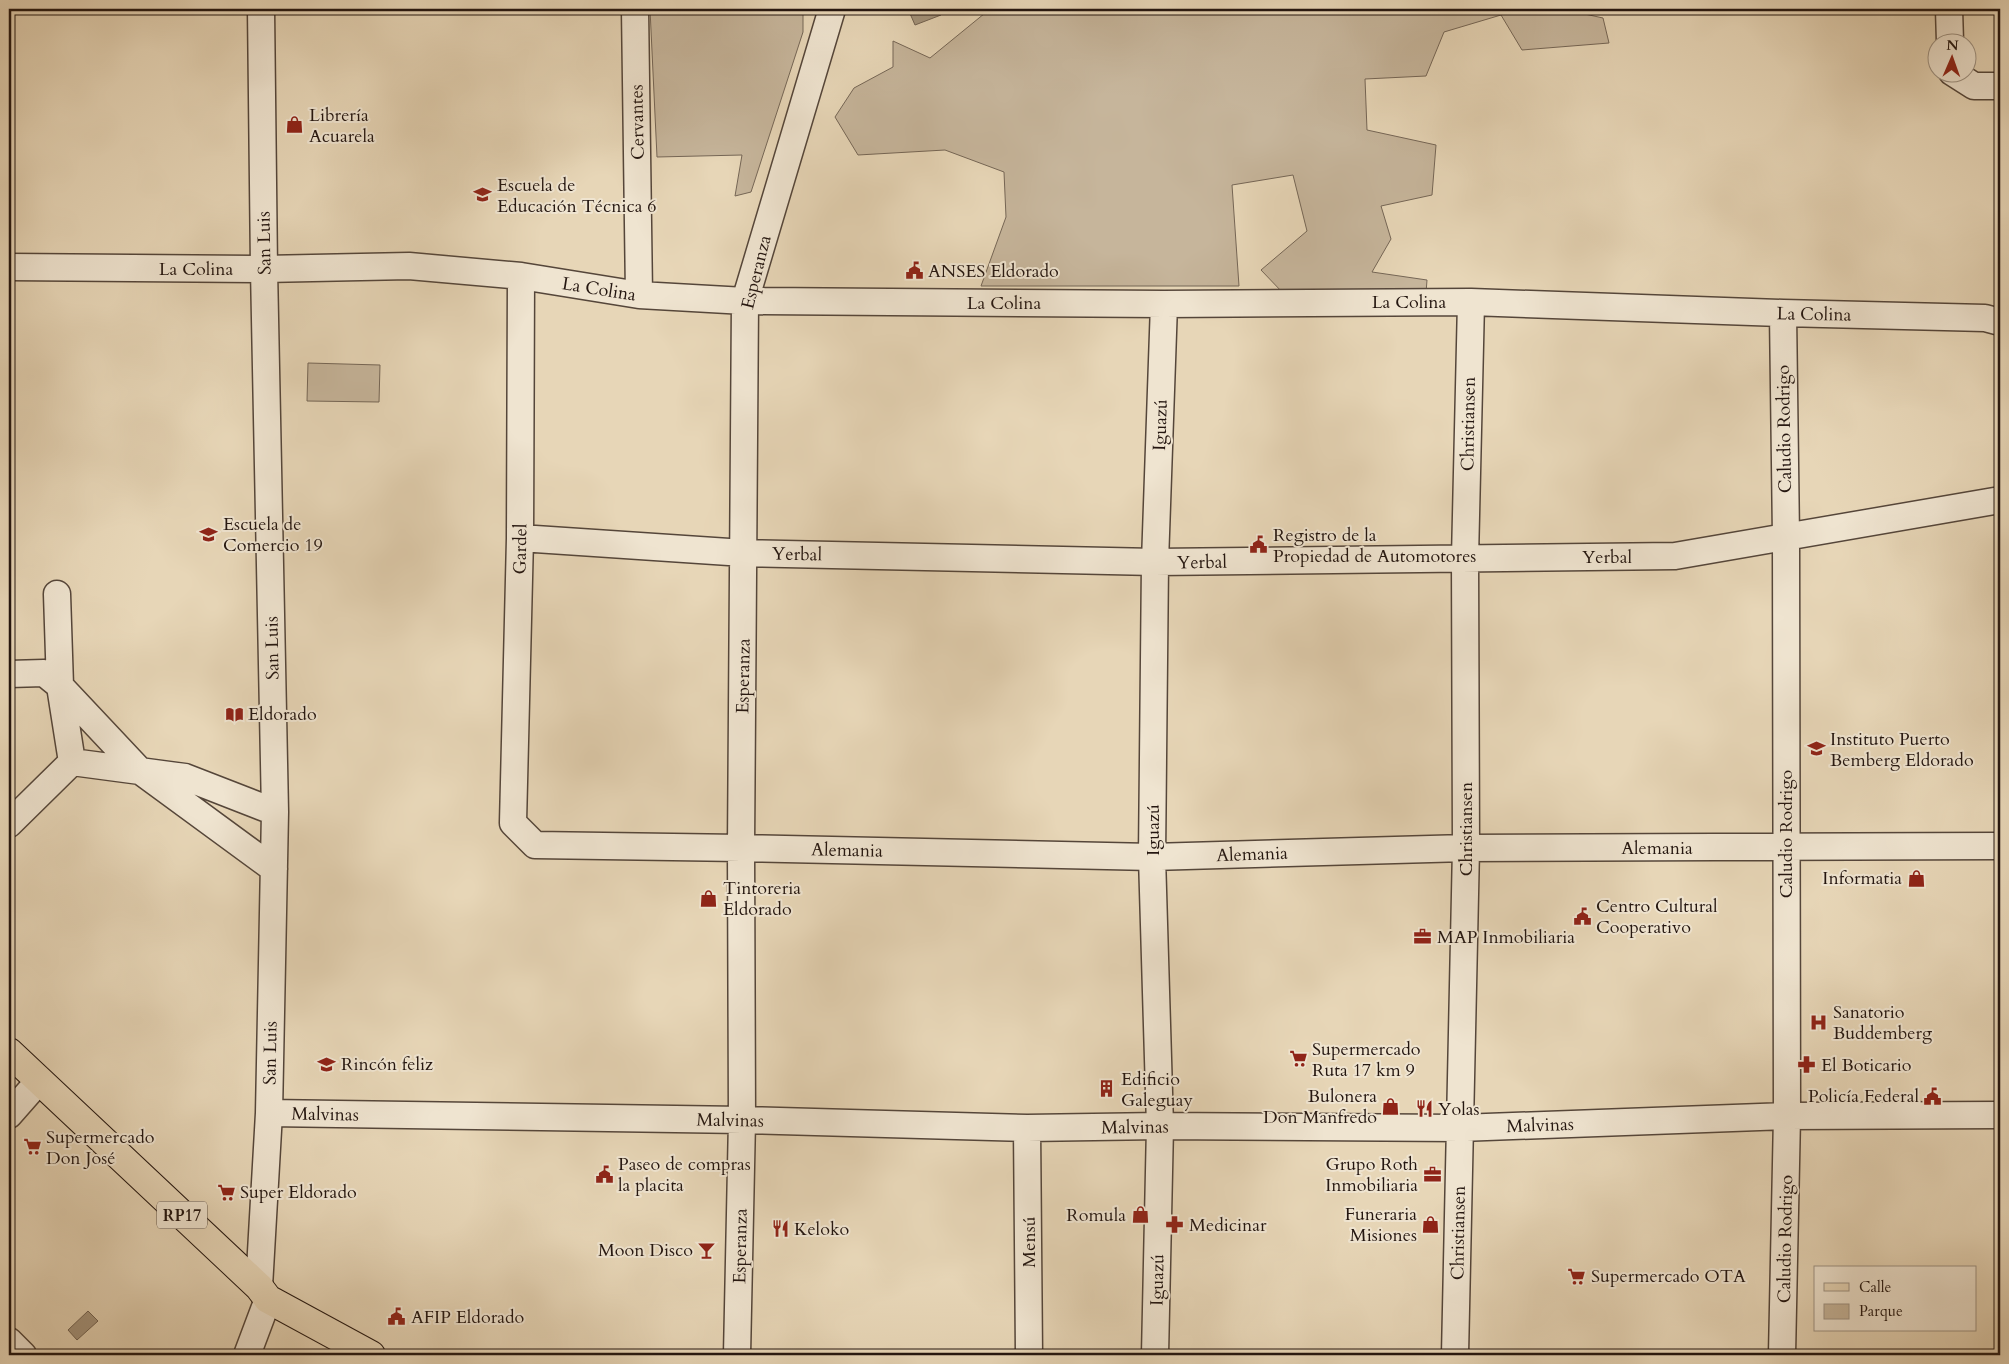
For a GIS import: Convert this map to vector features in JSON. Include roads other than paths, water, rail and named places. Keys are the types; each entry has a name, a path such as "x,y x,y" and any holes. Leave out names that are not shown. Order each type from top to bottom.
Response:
{"main road":[{"name":"RP17","path":"9,1052 38,1082 263,1293 371,1355"}],"street":[{"name":"San Luis","path":"247,1355 263,1293 269,1113 275,812 264,269 261,9"},
{"name":"Cervantes","path":"636,9 639,295"},
{"name":"Esperanza","path":"738,1355 742,1120 741,848 745,301 832,9"},
{"path":"1949,9 1950,32"},
{"path":"1968,82 1974,86 2000,86"},
{"name":"La Colina","path":"9,267 264,269 409,266 521,276 639,295 745,301 1164,304 1471,302 1985,318 2000,322"},
{"name":"Gardel","path":"513,822 520,538 521,276"},
{"name":"Christiansen","path":"1455,1355 1466,848 1465,558 1471,302"},
{"name":"Iguazú","path":"1155,1355 1160,1126 1152,857 1155,562 1164,304"},
{"name":"Caludio Rodrigo","path":"1782,1355 1787,1116 1786,538 1783,313"},
{"name":"Yerbal","path":"520,538 744,553 1155,562 1675,556 2000,500"},
{"path":"57,594 60,686 72,762"},
{"path":"9,674 44,673 60,686 138,770 274,869"},
{"path":"72,762 184,777 275,812"},
{"path":"9,824 72,762"},
{"name":"Alemania","path":"513,822 535,845 1152,857 1466,848 2000,846"},
{"path":"9,1115 38,1082"},
{"name":"Malvinas","path":"269,1113 742,1120 1027,1128 1160,1126 1460,1128 1787,1116 2000,1115"},
{"name":"Mensú","path":"1027,1128 1029,1355"},
{"path":"9,1340 23,1355"}],"place":[{"name":"Librería Acuarela","path":"295,125"},
{"name":"Escuela de Educación Técnica 6","path":"483,195"},
{"name":"ANSES Eldorado","path":"914,271"},
{"name":"Escuela de Comercio 19","path":"209,534"},
{"name":"Registro de la Propiedad de Automotores","path":"1259,545"},
{"name":"Eldorado","path":"234,714"},
{"name":"Instituto Puerto Bemberg Eldorado","path":"1816,749"},
{"name":"Informatia","path":"1916,878"},
{"name":"Tintoreria Eldorado","path":"709,898"},
{"name":"Centro Cultural Cooperativo","path":"1582,916"},
{"name":"MAP Inmobiliaria","path":"1423,937"},
{"name":"Sanatorio Buddemberg","path":"1819,1022"},
{"name":"Supermercado Ruta 17 km 9","path":"1298,1059"},
{"name":"Rincón feliz","path":"327,1064"},
{"name":"El Boticario","path":"1807,1065"},
{"name":"Edificio Galeguay","path":"1107,1089"},
{"name":"Policía Federal","path":"1933,1096"},
{"name":"Bulonera Don Manfredo","path":"1391,1106"},
{"name":"Yolas","path":"1424,1109"},
{"name":"Supermercado Don José","path":"32,1147"},
{"name":"Paseo de compras la placita","path":"604,1174"},
{"name":"Grupo Roth Inmobiliaria","path":"1432,1174"},
{"name":"Super Eldorado","path":"226,1192"},
{"name":"Romula","path":"1140,1215"},
{"name":"Funeraria Misiones","path":"1431,1224"},
{"name":"Medicinar","path":"1175,1225"},
{"name":"Keloko","path":"780,1229"},
{"name":"Moon Disco","path":"707,1250"},
{"name":"Supermercado OTA","path":"1577,1276"},
{"name":"AFIP Eldorado","path":"397,1317"}]}
